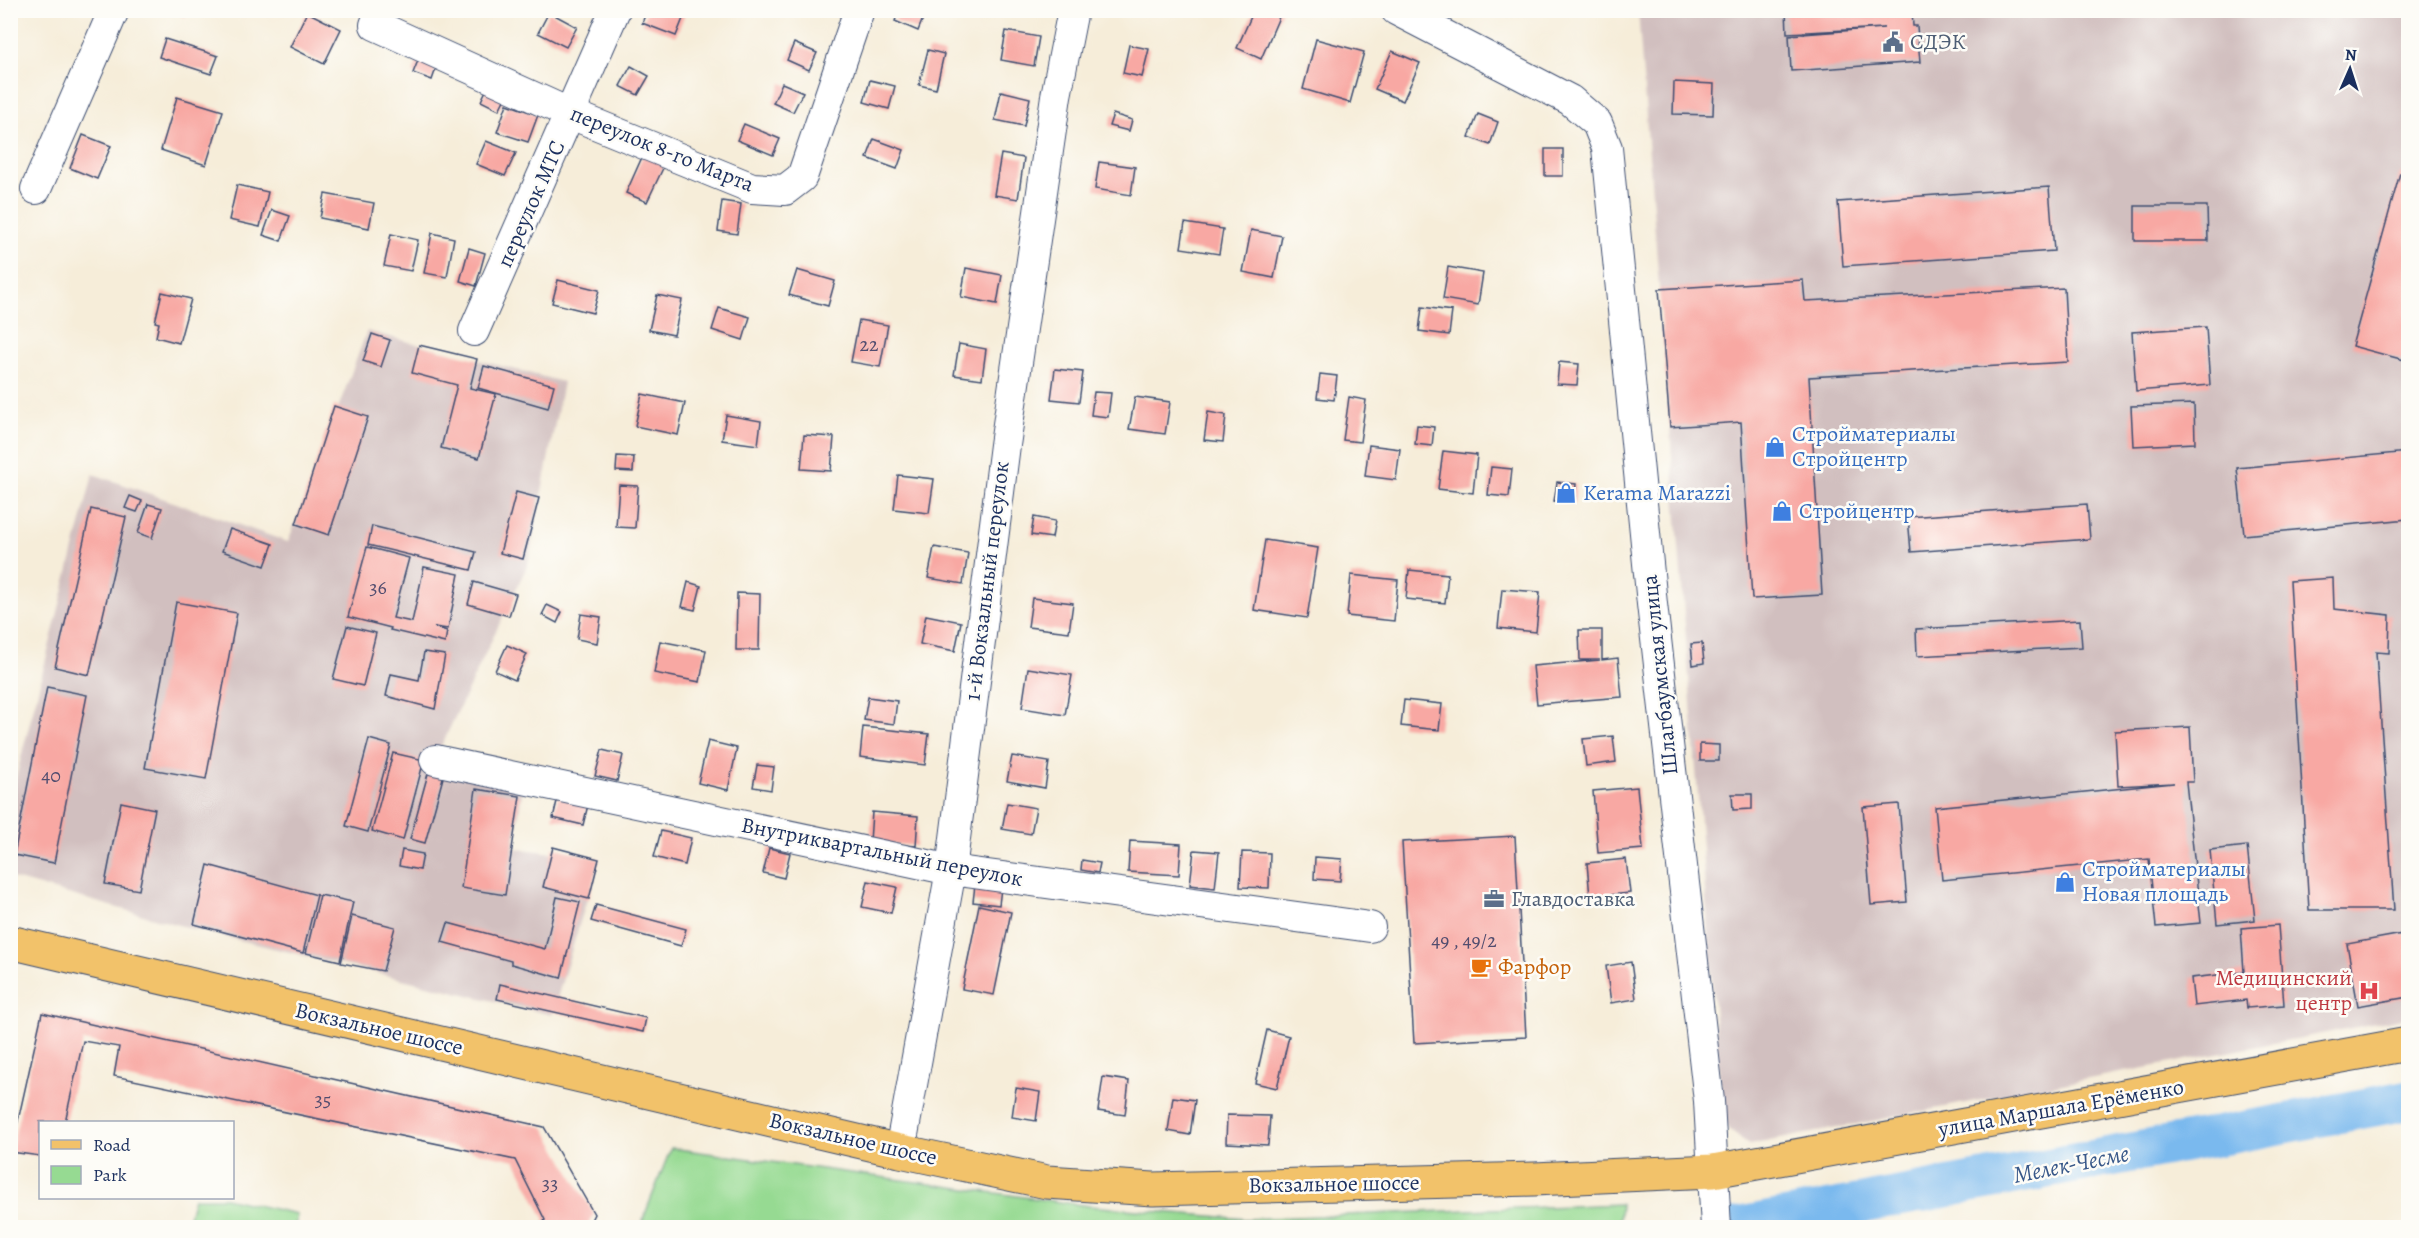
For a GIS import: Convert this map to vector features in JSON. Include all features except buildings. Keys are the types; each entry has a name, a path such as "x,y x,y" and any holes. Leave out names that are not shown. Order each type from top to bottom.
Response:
{"main road":[{"name":"Вокзальное шоссе","path":"10,942 900,1151 1047,1182 1153,1189 1522,1179 1713,1184"},
{"name":"улица Маршала Ерёменко","path":"1713,1184 2409,1044"}],"street":[{"path":"36,189 114,10"},
{"name":"переулок 8-го Марта","path":"381,10 375,25 571,114 752,188 785,190 802,177 859,10"},
{"name":"переулок МТС","path":"474,331 615,10"},
{"name":"1-й Вокзальный переулок","path":"900,1151 951,870 1005,445 1056,96 1073,10"},
{"name":"Шлагбаумская улица","path":"1396,10 1570,100 1597,123 1607,148 1652,604 1709,1101 1716,1227"},
{"name":"Внутриквартальный переулок","path":"435,760 951,870 1370,927"}],"shaded area":[{"path":"1638,11 2408,11 2408,1017 1749,1145 1729,1130 1722,1110"},
{"path":"367,331 563,382 528,564 435,759 524,779 514,848 599,859 552,1015 193,929 11,878 11,797 93,474 288,542"}],"green space":[{"path":"671,1148 1089,1206 1246,1219 1621,1204 1619,1227 640,1227"},
{"path":"194,1199 230,1199 297,1214 295,1227 186,1227"}],"waterway":[{"name":"Мелек-Чесме","path":"1733,1228 2408,1100"}],"place":[{"name":"СДЭК","path":"1893,42"},
{"name":"Стройматериалы Стройцентр","path":"1775,447"},
{"name":"Kerama Marazzi","path":"1566,493"},
{"name":"Стройцентр","path":"1782,511"},
{"name":"Стройматериалы Новая площадь","path":"2065,882"},
{"name":"Главдоставка","path":"1494,899"},
{"name":"Фарфор","path":"1481,967"},
{"name":"Медицинский центр","path":"2369,991"}]}
